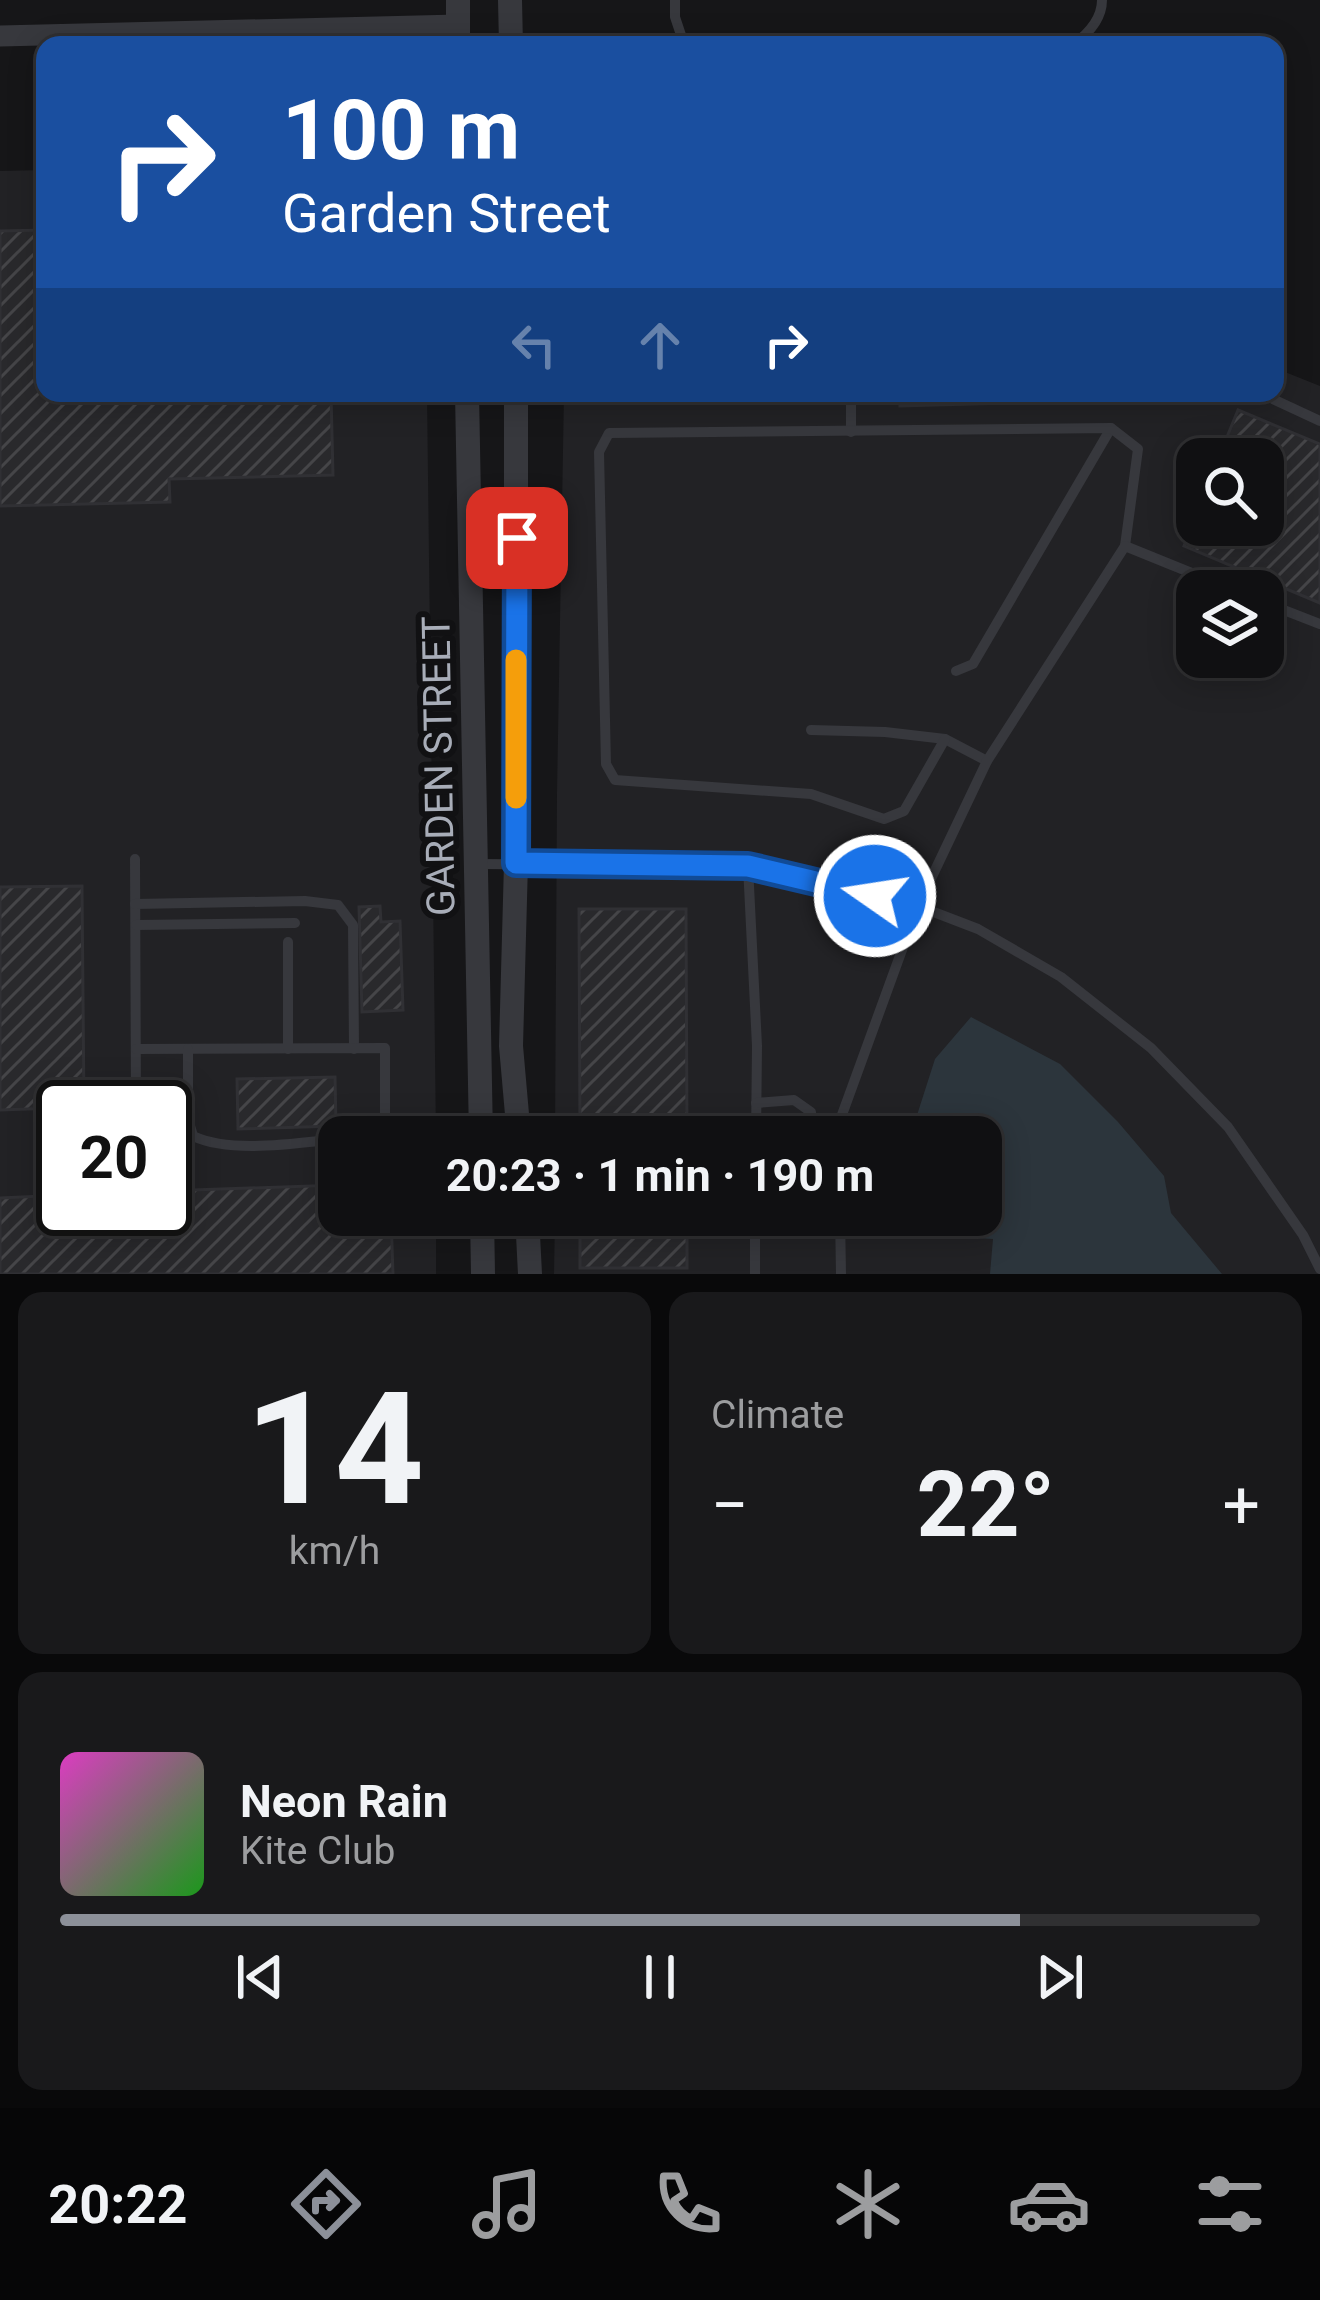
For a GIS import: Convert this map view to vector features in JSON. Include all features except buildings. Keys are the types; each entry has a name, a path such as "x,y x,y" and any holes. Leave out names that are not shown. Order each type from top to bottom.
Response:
{"street":[{"path":"510,0 512,36"},
{"path":"0,36 458,23"},
{"name":"GARDEN STREET","path":"467,402 481,1116"},
{"name":"GARDEN STREET","path":"516,402 511,1046 518,1116"},
{"path":"482,1236 483,1274"},
{"path":"528,1236 530,1274"}],"lane":[{"path":"675,0 682,36"},
{"path":"1085,36 1102,0"},
{"path":"850,402 851,432"},
{"path":"1279,402 1320,421"},
{"path":"956,671 973,664 1111,428"},
{"path":"842,1116 918,906 987,761 1125,546 1138,449 1111,428 609,433 599,452 606,764 615,780 812,794 884,819 904,811 945,739"},
{"path":"1125,546 1184,570"},
{"path":"1284,610 1320,624"},
{"path":"812,730 945,739 987,761"},
{"path":"135,859 136,1080"},
{"path":"477,864 748,866 918,906 978,929 1061,977 1150,1048 1228,1127 1290,1216 1320,1269"},
{"path":"748,866 756,1116"},
{"path":"136,904 338,905 352,925 355,1049"},
{"path":"136,925 295,923"},
{"path":"287,1049 288,942"},
{"path":"136,1049 385,1048 385,1116"},
{"path":"188,1049 188,1119 193,1136 209,1143 318,1141"},
{"path":"756,1103 794,1100 812,1116"},
{"path":"755,1236 755,1274"},
{"path":"840,1236 841,1274"}],"shaded area":[{"path":"36,170 36,402 427,402 436,1116 318,1116 318,1236 436,1236 436,1274 0,1274 0,171"},
{"path":"1284,372 1320,386 1320,1274 554,1274 555,1236 1002,1236 1002,1116 555,1116 564,402 1284,402"},
{"path":"971,1017 1060,1064 1164,1176 1171,1213 1222,1274 990,1274 993,1239 944,1236 1002,1236 1002,1116 917,1116 935,1059"}],"slow traffic":[{"path":"516,660 516,798"}],"route":[{"path":"517,538 516,863 748,866 875,896"}]}
